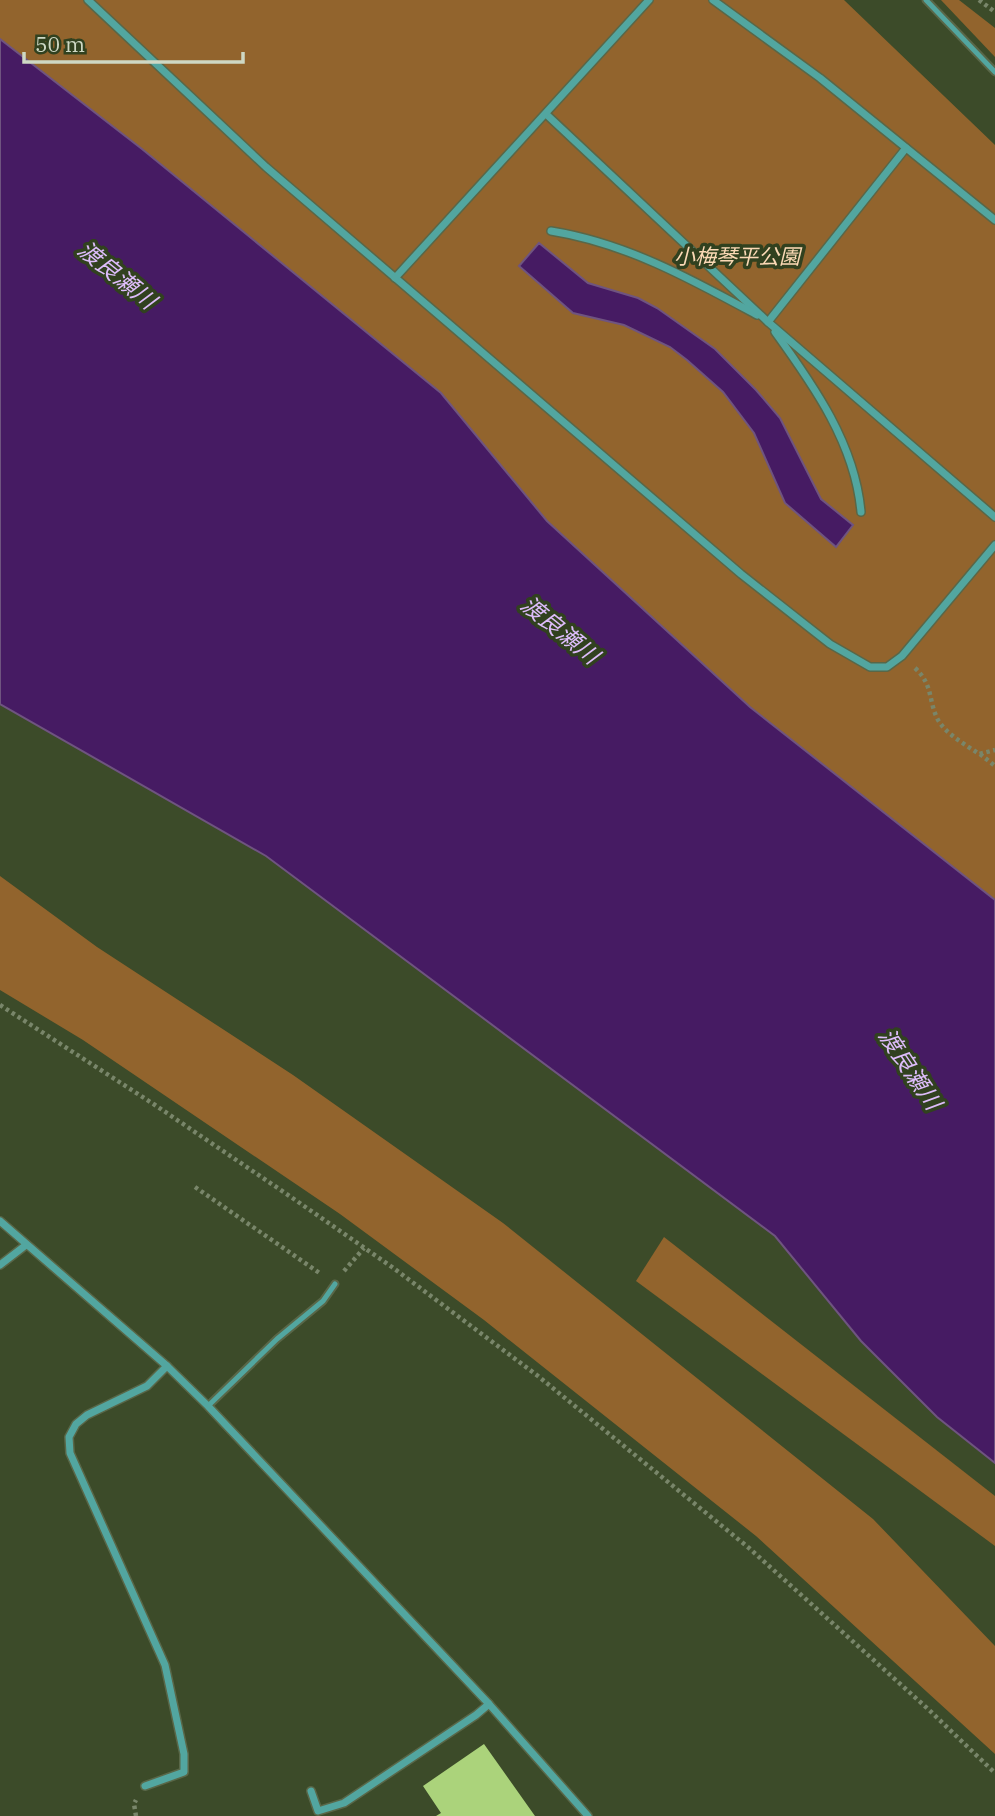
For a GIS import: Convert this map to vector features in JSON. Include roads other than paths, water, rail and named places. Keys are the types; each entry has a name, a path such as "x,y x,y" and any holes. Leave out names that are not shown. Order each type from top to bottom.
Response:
{"street":[{"path":"88,0 266,167 740,574 830,643 870,667 887,667 902,656 995,545"},
{"path":"396,278 649,0"},
{"path":"713,0 820,78 995,220"},
{"path":"546,114 768,322 995,517"},
{"path":"768,322 906,148"},
{"path":"551,231 647,258 690,278 768,322 823,401 832,419 859,493 861,512"},
{"path":"0,1221 167,1366 208,1406 489,1704 587,1816"},
{"path":"0,1265 26,1245"},
{"path":"145,1786 184,1772 179,1728 165,1665 70,1453 69,1437 81,1420 148,1386 167,1366"},
{"path":"311,1791 317,1813 344,1803 489,1704"}],"lane":[{"path":"926,0 995,72"},
{"path":"208,1406 277,1339 323,1301 335,1284"}],"water":[{"name":"渡良瀬川","path":"0,39 142,149 441,393 547,521 750,707 995,900 995,1463 937,1417 861,1341 775,1236 266,856 0,704"},
{"path":"539,243 588,283 638,298 657,308 715,349 756,390 780,418 821,499 853,525 836,547 785,503 754,433 723,392 687,360 670,347 624,325 573,313 519,266"}],"park label":[{"name":"小梅琴平公園","path":"737,257"}]}
